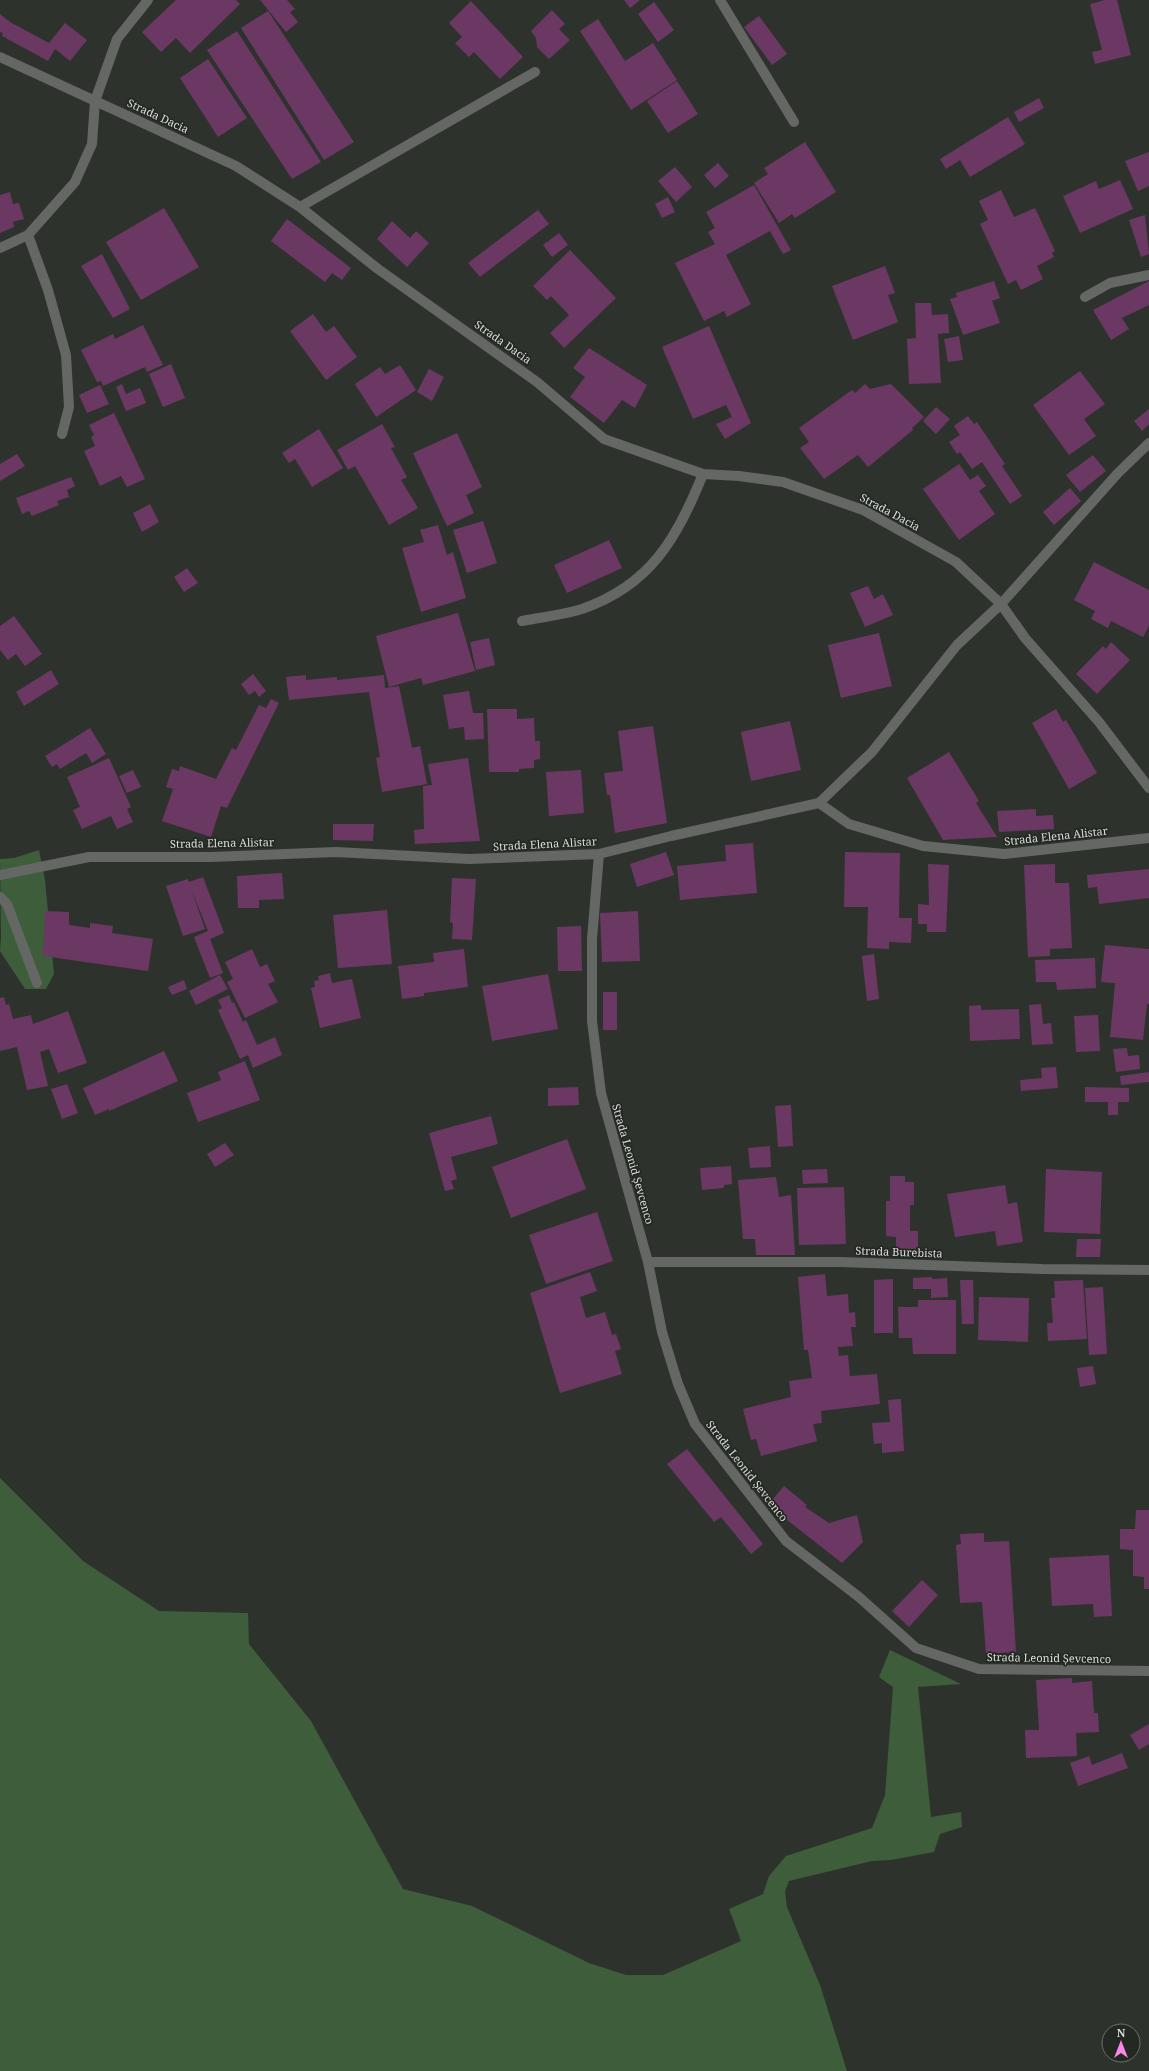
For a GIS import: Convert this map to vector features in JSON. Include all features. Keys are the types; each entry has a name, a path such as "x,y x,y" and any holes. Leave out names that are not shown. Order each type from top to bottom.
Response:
{"street":[{"path":"0,248 28,235 75,182 92,144 95,101 117,39 148,0"},
{"path":"720,0 794,122"},
{"name":"Strada Dacia","path":"0,57 236,166 300,207 378,269 537,382 604,439 703,474 739,476 783,482 863,510 956,562 1001,604 1025,638 1099,722 1149,788"},
{"path":"300,207 535,72"},
{"path":"28,235 48,290 66,355 69,407 62,434"},
{"path":"1085,297 1110,283 1149,275"},
{"path":"818,803 872,752 958,645 1001,604 1118,473 1149,443"},
{"path":"522,621 580,610 627,588 656,561 677,533 703,474"},
{"name":"Strada Elena Alistar","path":"0,875 89,857 211,857 336,852 469,859 598,854 818,803 849,824 923,846 1004,854 1149,838"},
{"name":"Strada Leonid Șevcenco","path":"598,854 592,939 592,1020 601,1093 648,1262 662,1332 678,1384 695,1424 786,1541 859,1597 916,1648 979,1669 1149,1671"},
{"path":"0,896 7,904 37,983"},
{"name":"Strada Burebista","path":"648,1262 840,1262 1042,1269 1149,1270"}],"green space":[{"path":"39,850 45,880 54,974 46,989 25,989 0,951 0,859 14,858"},
{"path":"0,1478 83,1561 159,1611 248,1613 249,1644 311,1721 403,1889 472,1906 589,1963 626,1975 663,1975 741,1941 729,1909 763,1894 769,1876 786,1856 872,1828 885,1795 893,1687 879,1677 890,1650 961,1684 918,1687 931,1817 961,1812 962,1827 940,1834 934,1852 891,1860 872,1861 789,1881 785,1891 787,1907 820,1985 847,2071 0,2071"}],"building":[{"path":"176,0 236,0 240,4 190,53 176,38 161,52 142,32"},
{"path":"260,0 287,0 295,9 290,12 298,22 286,32"},
{"path":"624,0 640,0 630,8"},
{"path":"1105,0 1117,0 1131,55 1095,64 1092,52 1102,50 1090,4"},
{"path":"471,1 523,57 500,79 474,52 469,57 455,43 462,37 449,23"},
{"path":"654,2 674,30 658,42 638,14"},
{"path":"552,10 565,24 559,29 570,40 549,59 537,47 536,38 531,31"},
{"path":"268,11 354,142 324,160 241,28"},
{"path":"0,14 10,22 49,43 65,23 87,40 70,61 55,49 48,61 2,36 3,33 0,32"},
{"path":"759,16 787,54 772,65 744,27"},
{"path":"598,19 625,61 653,43 677,80 631,110 580,31"},
{"path":"237,31 321,162 292,179 207,50"},
{"path":"208,59 247,118 218,137 180,78"},
{"path":"677,81 698,114 668,133 647,101"},
{"path":"1039,98 1044,108 1019,122 1014,112"},
{"path":"1008,117 1025,144 970,177 960,160 946,169 940,159"},
{"path":"805,142 836,192 795,218 792,214 779,223 754,183 768,174 764,168"},
{"path":"1149,152 1149,186 1138,191 1125,161"},
{"path":"718,163 729,176 715,188 704,175"},
{"path":"675,167 692,187 676,202 658,181"},
{"path":"1120,180 1133,209 1080,233 1063,196 1096,181 1099,189"},
{"path":"754,185 791,250 783,254 770,231 726,255 751,304 727,317 724,311 704,321 675,263 715,244 708,232 715,228 706,212"},
{"path":"1001,190 1014,217 1035,208 1055,251 1052,253 1054,257 1037,266 1043,279 1021,290 1016,280 1008,284 980,224 988,220 979,201"},
{"path":"10,192 13,204 19,203 24,219 13,222 14,227 0,233 0,195"},
{"path":"668,197 675,212 662,218 655,204"},
{"path":"164,208 199,267 141,300 106,242"},
{"path":"538,210 549,224 480,277 468,263"},
{"path":"1145,215 1149,254 1141,257 1129,220"},
{"path":"287,219 351,268 342,280 332,273 325,282 271,241"},
{"path":"392,221 410,238 416,231 429,243 407,267 377,239"},
{"path":"559,233 568,245 552,257 543,245"},
{"path":"570,250 616,298 564,348 550,333 569,315 551,296 547,300 533,286"},
{"path":"102,254 130,309 113,318 81,266"},
{"path":"885,266 895,293 888,295 898,322 853,340 832,286"},
{"path":"994,281 1000,298 992,301 1000,323 963,335 950,299 957,297 956,293"},
{"path":"1149,281 1149,305 1122,318 1129,329 1111,340 1093,310"},
{"path":"915,303 931,303 932,315 948,314 949,333 938,334 941,383 909,384 907,339 916,338"},
{"path":"313,314 326,332 334,326 357,357 326,380 290,331"},
{"path":"143,325 163,365 147,372 145,367 103,386 101,381 97,382 81,350 113,334 115,339"},
{"path":"709,326 751,423 725,439 716,424 732,417 726,405 693,419 662,347"},
{"path":"959,336 963,360 948,362 944,339"},
{"path":"589,348 647,385 635,408 622,400 604,423 570,397 585,377 573,368"},
{"path":"171,364 185,398 163,407 149,374"},
{"path":"400,365 416,390 376,417 355,384 380,367 385,374"},
{"path":"429,369 444,377 432,401 417,392"},
{"path":"1080,371 1105,404 1084,419 1096,436 1069,455 1033,405"},
{"path":"122,384 126,394 140,388 146,403 126,411 116,387"},
{"path":"865,384 870,389 891,384 924,417 912,428 913,430 868,467 858,455 824,479 800,448 809,442 799,428 852,390 855,393"},
{"path":"100,385 109,404 87,413 79,395"},
{"path":"936,407 950,419 936,434 923,421"},
{"path":"1149,409 1149,424 1142,431 1134,421"},
{"path":"114,413 145,479 127,487 121,476 100,486 84,451 95,446 91,437 94,435 89,425"},
{"path":"968,416 974,424 977,422 1005,464 1002,466 1022,496 1010,504 982,462 972,469 960,452 957,454 949,442 960,435 954,426"},
{"path":"382,424 395,447 391,448 407,477 401,480 418,508 389,525 355,466 348,470 337,450"},
{"path":"319,429 343,468 312,487 295,459 289,463 282,453"},
{"path":"457,433 482,487 466,495 474,513 447,526 413,453"},
{"path":"17,454 25,466 0,481 0,464"},
{"path":"1093,455 1106,471 1080,492 1066,475"},
{"path":"959,464 970,480 978,475 986,486 979,491 995,514 959,540 923,489"},
{"path":"71,477 75,486 67,490 69,497 57,501 59,505 32,516 29,511 22,514 16,498"},
{"path":"1070,488 1081,501 1054,525 1043,512"},
{"path":"150,504 159,522 142,532 133,513"},
{"path":"483,521 497,563 467,573 453,530"},
{"path":"438,525 447,555 453,552 466,598 421,612 402,548 424,542 420,530"},
{"path":"609,540 622,568 567,593 554,565"},
{"path":"1094,562 1149,590 1149,626 1143,637 1111,621 1108,628 1091,619 1095,611 1074,600"},
{"path":"187,568 198,583 184,592 174,577"},
{"path":"868,586 874,599 883,594 893,615 865,627 850,593"},
{"path":"458,613 475,671 423,685 421,678 389,687 376,636"},
{"path":"14,616 42,654 25,666 16,654 8,660 0,650 0,626"},
{"path":"879,633 892,686 841,698 828,645"},
{"path":"489,638 495,665 476,670 470,642"},
{"path":"1111,642 1130,660 1097,694 1076,674 1103,646 1106,649"},
{"path":"51,670 59,684 24,706 16,692"},
{"path":"253,674 266,691 259,697 255,691 249,695 241,684"},
{"path":"306,675 306,680 337,677 337,680 384,675 385,688 399,686 412,748 420,746 427,784 382,792 376,758 380,757 369,692 289,700 286,677"},
{"path":"469,691 473,713 483,713 484,739 465,740 464,727 449,729 443,695"},
{"path":"271,699 279,703 227,808 221,806 211,837 162,821 173,789 166,787 172,769 179,771 180,766 216,779 232,748 236,750 259,705 266,708"},
{"path":"487,709 517,709 517,719 534,718 535,741 540,741 540,759 534,760 534,768 519,769 519,772 489,772"},
{"path":"1056,709 1063,722 1066,720 1097,773 1069,789 1032,723"},
{"path":"790,721 801,770 751,781 741,732"},
{"path":"653,726 667,823 615,833 610,795 607,795 604,773 623,771 618,731"},
{"path":"90,728 106,754 92,763 86,753 60,769 57,764 52,767 45,756"},
{"path":"949,752 979,801 976,803 997,837 943,840 907,778"},
{"path":"109,758 131,807 127,809 133,822 117,829 111,816 82,829 73,810 80,807 67,777"},
{"path":"468,758 480,841 415,844 414,830 424,829 423,786 432,785 428,764"},
{"path":"133,770 141,787 127,793 119,776"},
{"path":"581,770 584,813 549,816 546,772"},
{"path":"1036,809 1036,816 1053,815 1054,829 999,832 997,811"},
{"path":"333,824 374,824 373,841 333,840"},
{"path":"753,843 757,893 680,900 677,866 726,861 725,845"},
{"path":"666,852 674,875 637,887 630,864"},
{"path":"845,852 900,853 899,918 912,918 911,943 889,942 889,949 867,948 868,907 844,907"},
{"path":"928,864 949,865 946,932 927,932 927,924 918,924 918,904 929,905"},
{"path":"1055,864 1055,883 1069,883 1072,948 1050,949 1050,956 1028,957 1024,865"},
{"path":"1149,869 1149,898 1099,904 1097,887 1088,888 1087,875"},
{"path":"282,873 284,899 259,900 259,908 238,908 237,876"},
{"path":"203,877 224,933 210,939 223,973 210,978 194,937 208,931 192,891 205,929 183,936 166,886 188,879 189,882"},
{"path":"452,878 476,879 472,940 452,939 453,923 450,922"},
{"path":"387,910 392,964 338,968 333,915"},
{"path":"45,911 69,912 69,925 90,928 90,923 113,926 112,933 153,939 148,971 43,956"},
{"path":"638,911 640,961 602,962 600,913"},
{"path":"581,926 582,971 558,971 557,927"},
{"path":"1105,945 1149,949 1149,1004 1147,1004 1143,1040 1110,1037 1115,983 1101,982"},
{"path":"252,949 260,967 267,964 275,981 268,984 278,1002 245,1018 227,982 233,979 225,962"},
{"path":"464,949 468,987 424,993 424,996 402,999 398,966 434,962 433,953"},
{"path":"874,954 879,999 867,1001 862,956"},
{"path":"1095,958 1096,988 1057,990 1056,982 1036,982 1035,960"},
{"path":"330,973 332,983 352,979 361,1018 320,1028 311,988 315,987 314,981 319,980 318,976"},
{"path":"548,974 558,1029 492,1041 482,986"},
{"path":"220,975 228,989 196,1005 189,991"},
{"path":"184,980 187,989 172,995 168,987"},
{"path":"603,992 617,992 617,1030 603,1030"},
{"path":"229,995 232,1003 234,1002 243,1022 246,1020 257,1045 275,1037 282,1055 253,1068 248,1055 240,1059 218,1010 222,1008 218,1000"},
{"path":"4,997 6,1005 9,1004 13,1019 31,1015 33,1024 68,1011 87,1063 58,1073 49,1049 40,1052 48,1086 27,1090 17,1047 0,1051 0,998"},
{"path":"1041,1004 1043,1024 1051,1023 1053,1044 1032,1045 1029,1005"},
{"path":"981,1005 981,1010 1019,1009 1020,1039 970,1041 969,1006"},
{"path":"1098,1015 1100,1051 1076,1052 1074,1016"},
{"path":"1127,1048 1128,1056 1139,1055 1140,1069 1116,1072 1113,1049"},
{"path":"164,1051 178,1081 109,1111 109,1109 95,1115 83,1088"},
{"path":"245,1061 260,1100 198,1122 187,1093 221,1080 218,1072"},
{"path":"1056,1067 1058,1088 1021,1091 1020,1080 1042,1078 1041,1068"},
{"path":"1149,1072 1149,1082 1121,1085 1120,1076"},
{"path":"67,1084 78,1113 62,1119 51,1089"},
{"path":"578,1087 579,1105 548,1106 548,1088"},
{"path":"1085,1087 1129,1088 1129,1102 1118,1102 1118,1115 1108,1115 1108,1102 1085,1102"},
{"path":"791,1105 793,1146 778,1147 775,1106"},
{"path":"491,1116 498,1144 451,1157 457,1179 451,1181 454,1189 445,1191 429,1133"},
{"path":"567,1139 586,1189 511,1218 492,1167"},
{"path":"225,1143 234,1155 215,1167 207,1154"},
{"path":"770,1146 771,1167 750,1168 748,1148"},
{"path":"731,1166 732,1184 724,1185 724,1188 702,1190 700,1168"},
{"path":"827,1169 828,1183 803,1184 802,1170"},
{"path":"1046,1169 1102,1172 1100,1234 1044,1232"},
{"path":"890,1176 905,1176 905,1182 914,1182 914,1205 910,1205 910,1231 918,1231 918,1256 896,1256 896,1237 886,1236 886,1201 890,1201"},
{"path":"776,1177 779,1197 791,1195 795,1255 756,1255 755,1239 743,1239 738,1180"},
{"path":"1005,1185 1008,1204 1017,1202 1023,1242 997,1246 995,1231 955,1237 947,1194"},
{"path":"844,1187 846,1244 799,1245 797,1188"},
{"path":"597,1212 613,1261 546,1284 529,1235"},
{"path":"1077,1239 1101,1239 1100,1257 1076,1257"},
{"path":"590,1272 597,1291 580,1297 586,1318 605,1312 612,1335 616,1334 621,1349 615,1351 622,1374 560,1393 530,1293"},
{"path":"825,1274 827,1296 848,1294 849,1313 855,1312 856,1327 851,1327 853,1346 838,1347 839,1356 848,1355 850,1376 877,1374 880,1404 821,1411 822,1423 813,1424 817,1441 761,1456 756,1439 751,1440 743,1409 791,1397 789,1381 812,1378 808,1350 804,1350 798,1277"},
{"path":"932,1277 932,1279 947,1278 948,1297 931,1298 931,1289 913,1289 913,1278"},
{"path":"893,1279 893,1333 874,1333 874,1280"},
{"path":"960,1280 973,1280 974,1324 962,1324"},
{"path":"1083,1280 1087,1339 1048,1341 1047,1323 1053,1323 1051,1298 1055,1298 1054,1281"},
{"path":"1103,1287 1107,1354 1089,1355 1085,1288"},
{"path":"979,1297 1029,1298 1028,1342 978,1340"},
{"path":"918,1300 956,1300 956,1354 913,1354 912,1338 899,1338 898,1307 918,1307"},
{"path":"1093,1366 1096,1384 1080,1387 1077,1368"},
{"path":"901,1399 904,1451 882,1453 882,1443 874,1444 872,1423 890,1422 888,1400"},
{"path":"687,1449 763,1544 751,1554 721,1517 714,1522 667,1464"},
{"path":"784,1486 807,1505 805,1507 829,1523 857,1515 863,1542 842,1563 768,1505"},
{"path":"1136,1510 1149,1510 1149,1589 1144,1589 1144,1577 1133,1576 1133,1550 1120,1549 1120,1529 1135,1529"},
{"path":"984,1533 984,1542 1009,1541 1016,1652 986,1654 982,1602 960,1603 956,1545 961,1544 960,1534"},
{"path":"1109,1555 1112,1616 1094,1617 1093,1604 1052,1606 1049,1558"},
{"path":"922,1580 938,1595 909,1627 892,1611"},
{"path":"1072,1678 1072,1683 1092,1681 1094,1713 1098,1713 1099,1732 1076,1733 1077,1756 1026,1758 1025,1730 1039,1730 1036,1680"},
{"path":"1149,1724 1149,1744 1139,1750 1130,1735"},
{"path":"1122,1753 1128,1768 1078,1786 1070,1763 1089,1756 1092,1765"}]}
